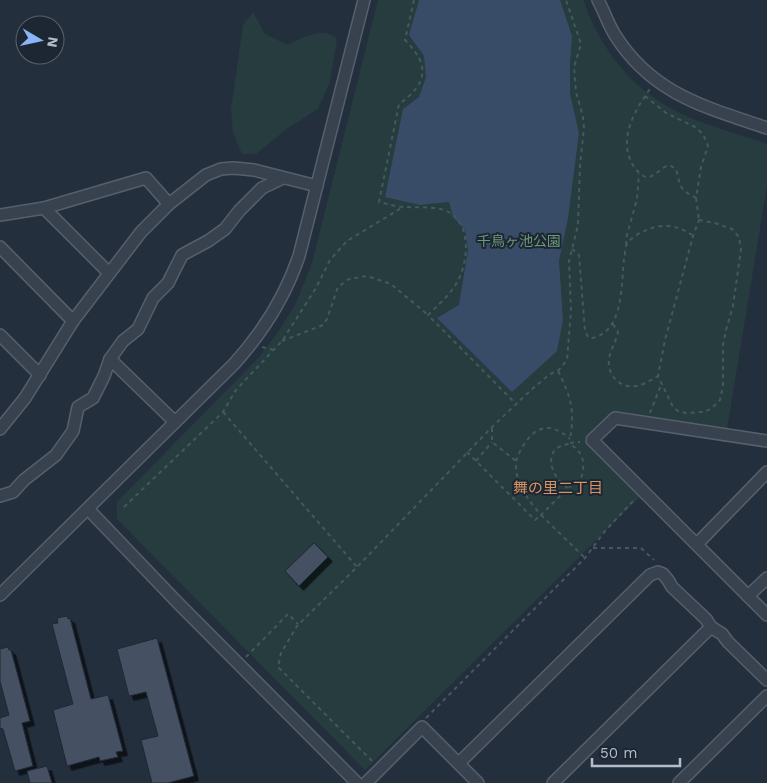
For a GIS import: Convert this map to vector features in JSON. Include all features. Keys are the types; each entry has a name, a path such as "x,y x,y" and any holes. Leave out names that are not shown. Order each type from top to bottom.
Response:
{"street":[{"path":"0,595 240,357 253,343 274,312 290,282 299,256 364,0"},
{"path":"598,0 621,45 656,81 669,90 699,105 767,128"},
{"path":"2,424 25,398 73,321 140,232 169,204 206,175 234,168 254,170 317,186"},
{"path":"0,215 44,208 146,178 169,204"},
{"path":"0,496 13,492 24,480 56,455 73,431 78,407 93,398 110,359 123,341 138,328 152,298 168,283 182,255 225,229 239,211 262,188 283,178"},
{"path":"44,208 109,273"},
{"path":"0,247 73,321"},
{"path":"0,335 40,375"},
{"path":"110,359 175,422"},
{"path":"767,441 615,418 592,440 767,615"},
{"path":"697,544 767,472"},
{"path":"88,509 357,783"},
{"path":"459,763 650,575 658,572 663,574 672,587 706,619 711,627 722,634 767,680"},
{"path":"748,596 767,578"},
{"path":"553,783 711,627"},
{"path":"679,783 767,696"},
{"path":"366,783 422,727 478,783"}],"path":[{"path":"414,0 405,40 420,60 421,80 417,90 399,104 379,202 403,207 445,210 453,214 466,236 464,261 460,277 449,294 428,315"},
{"path":"380,769 278,667 281,653 298,624 492,427 544,379 558,370 568,356 571,311 568,274 578,225 580,165 584,128 576,92 574,67 576,54 581,44 566,0"},
{"path":"572,249 579,255 586,334 588,337 596,338 606,332 613,324 618,312 627,234 637,199 639,174 630,160 627,144 630,122 639,103 656,81"},
{"path":"645,96 666,113 695,127 704,134 708,146 701,167 696,198 699,220 665,340 658,376 673,407 678,411 686,413 703,412 711,409 720,400 722,393 723,344 733,306 740,244 739,238 732,229 716,222 699,220"},
{"path":"639,174 648,177 652,176 662,167 669,165 674,167 678,171 678,179 683,189 696,198"},
{"path":"124,507 223,412 236,390 282,341 311,296 330,260 348,241 403,207"},
{"path":"626,245 642,232 655,227 664,226 686,230 693,236"},
{"path":"282,341 323,325 327,319 338,287 349,280 367,276 391,284 428,315 516,404"},
{"path":"613,324 618,332 609,359 613,377 622,384 635,386 658,376"},
{"path":"558,370 570,393 572,424 569,444"},
{"path":"647,422 661,385"},
{"path":"223,412 356,567"},
{"path":"476,461 492,442 492,427"},
{"path":"570,440 557,430 545,428 538,430 528,438 516,461 518,478 531,503 541,515 585,558"},
{"path":"492,442 516,461"},
{"path":"467,452 535,520 581,478 584,469 579,450 569,444 561,446 554,451 551,463 557,479 568,488"},
{"path":"422,727 426,717 585,558 605,531 644,490"},
{"path":"593,548 641,548 656,563 658,572"},
{"path":"240,665 288,614 298,624"}],"green space":[{"name":"千鳥ヶ池公園","path":"378,0 583,0 591,20 612,56 638,85 653,97 691,118 767,144 767,186 727,429 613,414 584,439 642,495 365,770 117,519 117,502 260,356 296,303 312,263"},
{"path":"253,12 265,34 288,45 306,36 319,33 326,33 337,39 330,82 318,109 288,128 256,154 242,154 233,133 231,109 243,25"}],"water":[{"path":"419,0 560,0 572,36 570,94 579,133 568,218 559,261 563,320 557,351 512,392 437,318 459,305 468,250 465,230 453,217 449,202 420,205 385,197 403,109 419,97 426,77 424,56 409,35"}],"building":[{"path":"314,543 328,557 299,586 285,571"},
{"path":"67,616 68,619 70,618 91,699 108,695 123,751 116,752 118,757 100,761 99,757 67,766 53,710 73,704 52,624 58,623 57,618"},
{"path":"157,638 194,776 168,783 152,783 141,740 158,736 146,692 129,696 117,649"},
{"path":"8,647 11,650 30,721 22,723 33,766 15,771 3,729 0,728 0,718 9,715 0,681 0,649"},
{"path":"47,766 52,783 30,783 27,771"}],"district":[{"name":"舞の里二丁目","path":"558,488"}]}
